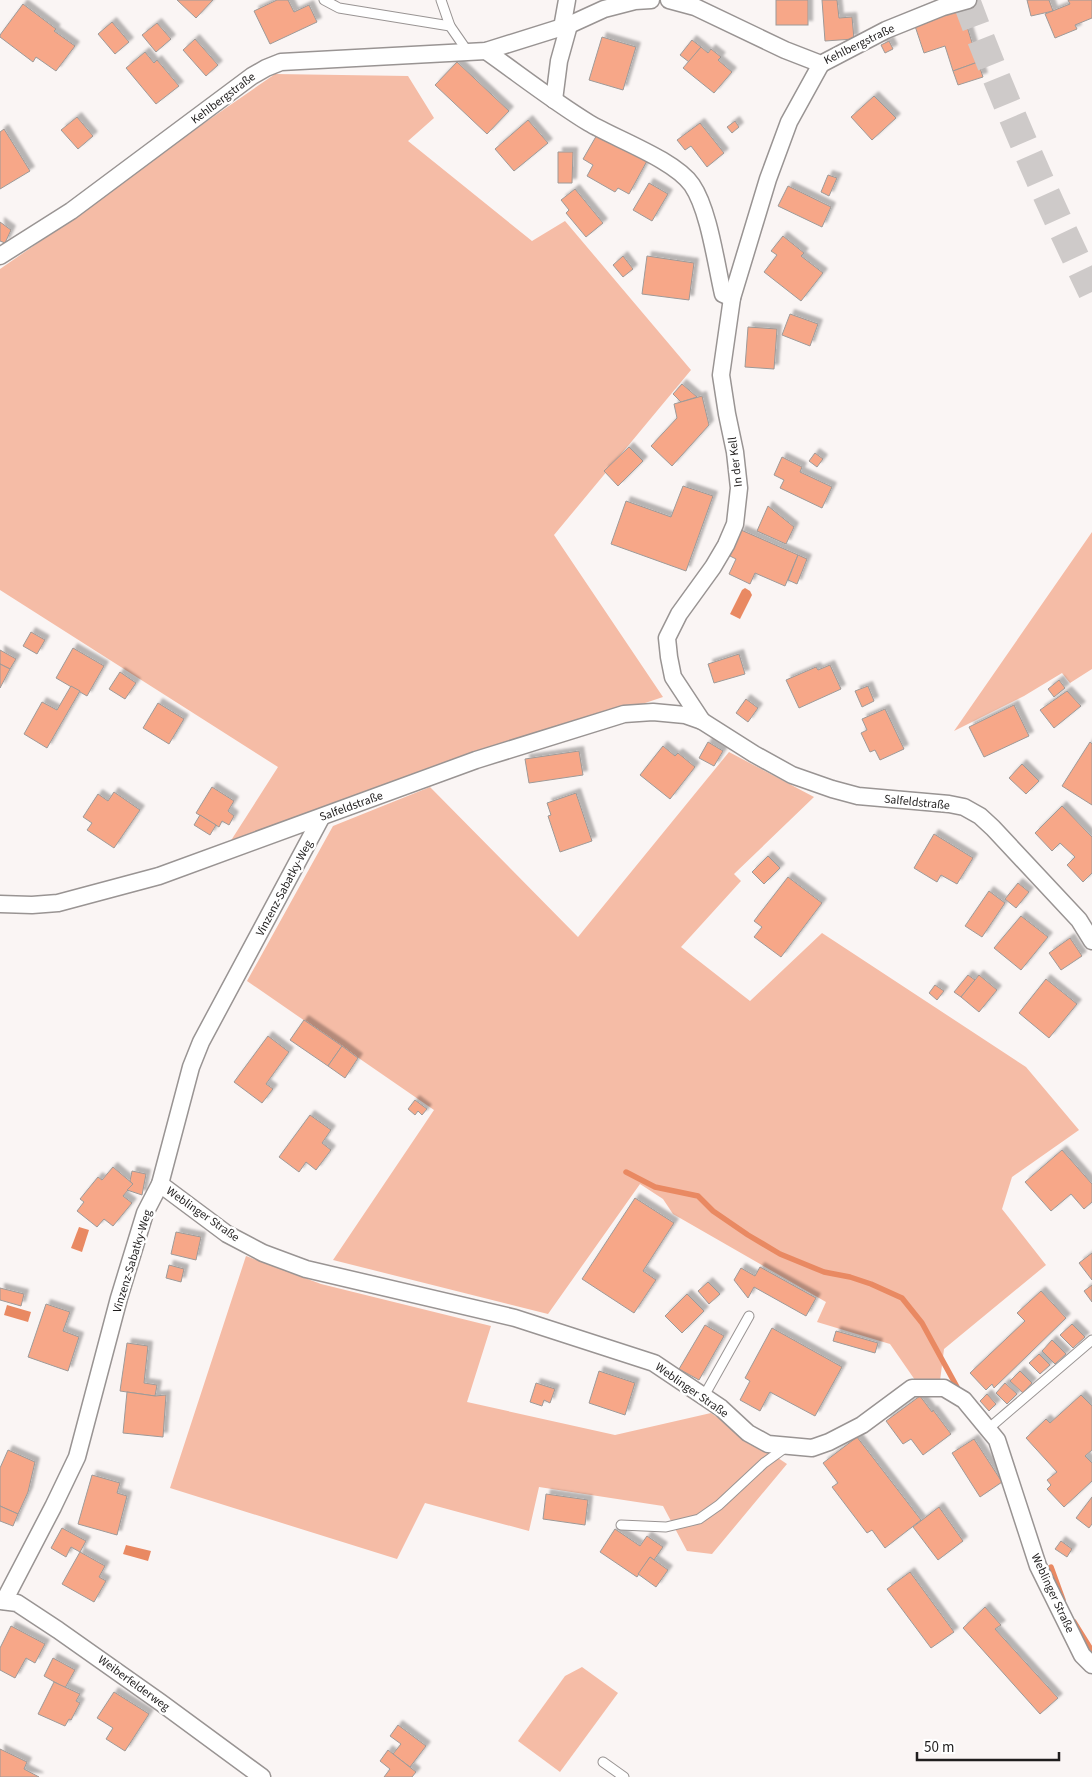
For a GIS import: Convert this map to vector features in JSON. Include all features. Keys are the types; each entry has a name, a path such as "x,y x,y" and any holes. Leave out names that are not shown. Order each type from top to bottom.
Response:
{"street":[{"path":"554,100 567,0"},
{"name":"Kehlbergstraße","path":"0,256 70,211 266,68 281,62 486,51 565,26 604,9 635,1 652,0"},
{"name":"Kehlbergstraße","path":"669,0 695,6 785,50 821,64 886,30 943,7 968,0"},
{"path":"486,51 554,100 590,123 672,167 692,184 703,206 723,294 732,298"},
{"name":"In der Kell","path":"667,638 679,614 714,567 726,546 735,524 739,488 736,452 721,376 732,298 768,179 790,122 821,64"},
{"name":"Salfeldstraße","path":"667,638 673,677 702,721"},
{"name":"Salfeldstraße","path":"0,904 58,904 159,876 476,760 624,714 661,713 685,715 702,721 754,754 792,775 832,789 858,796 964,807 980,816 993,828 1079,920 1092,941"},
{"name":"Vinzenz-Sabatky-Weg","path":"2,1601 53,1508 77,1457 119,1298 145,1213 160,1184 190,1067 321,818"},
{"name":"Weblinger Straße","path":"160,1184 228,1234 263,1254 306,1269 514,1318 654,1363 722,1408 748,1433 768,1444 812,1448 829,1442 862,1425 912,1388 944,1388 964,1400 997,1440 1038,1566 1082,1655 1092,1665"},
{"name":"Weiberfelderweg","path":"2,1601 17,1603 58,1630 262,1777"}],"lane":[{"path":"324,0 339,8 450,26"},
{"path":"440,0 450,26 468,52"},
{"path":"704,1396 749,1316"},
{"path":"988,1429 1092,1340"},
{"path":"621,1524 666,1527 698,1519 719,1505 764,1463 788,1446"},
{"path":"604,1762 624,1777"}],"shaded area":[{"path":"275,74 408,76 434,118 408,141 532,241 565,221 691,370 554,535 663,697 230,842 278,767 0,590 0,269"},
{"path":"1092,532 1092,669 1070,683 1062,673 1024,696 954,731"},
{"path":"745,588 752,595 740,619 730,614 742,590"},
{"path":"729,752 814,797 734,874 741,881 681,947 750,1001 822,933 1026,1067 1079,1130 1012,1177 1002,1209 1046,1265 944,1349 940,1381 915,1380 890,1344 817,1322 826,1302 673,1214 663,1199 640,1184 548,1314 333,1260 434,1110 247,981 333,826 430,787 578,937"},
{"path":"79,1227 89,1230 82,1252 71,1248"},
{"path":"246,1256 321,1284 491,1326 467,1402 615,1435 711,1413 787,1464 712,1554 687,1551 663,1506 539,1487 529,1531 425,1503 397,1559 170,1488"},
{"path":"7,1305 31,1312 28,1322 4,1315"},
{"path":"126,1545 151,1551 148,1561 123,1554"},
{"path":"582,1667 618,1693 560,1772 518,1741 565,1676"}],"building":[{"path":"177,0 213,0 196,18"},
{"path":"277,0 288,0 294,12 309,5 317,22 270,44 254,11"},
{"path":"776,0 808,0 808,25 776,25"},
{"path":"822,0 837,0 839,18 852,17 854,39 825,41"},
{"path":"1027,0 1049,0 1053,11 1031,16"},
{"path":"1068,0 1092,0 1092,18 1075,25 1077,29 1055,38 1045,14 1070,4"},
{"path":"23,4 56,29 54,31 75,46 56,71 36,57 33,62 0,37"},
{"path":"961,7 978,62 953,71 945,46 924,53 914,23"},
{"path":"112,22 129,42 115,54 98,34"},
{"path":"157,23 171,39 156,52 142,35"},
{"path":"602,37 636,47 623,90 589,80"},
{"path":"195,39 218,65 206,76 183,50"},
{"path":"692,40 701,47 689,62 680,55"},
{"path":"889,41 893,49 885,53 881,45"},
{"path":"701,47 708,53 711,49 721,57 718,60 732,72 714,93 683,68"},
{"path":"145,52 154,63 157,60 179,86 156,104 126,68"},
{"path":"457,62 509,111 487,134 435,85"},
{"path":"978,62 983,77 958,85 953,71"},
{"path":"874,96 896,118 872,140 851,117"},
{"path":"77,117 93,136 78,149 61,130"},
{"path":"528,120 548,143 514,171 495,149"},
{"path":"735,121 739,127 732,133 727,127"},
{"path":"700,123 724,153 707,167 691,146 685,150 677,140"},
{"path":"4,129 30,171 0,189 0,132"},
{"path":"598,133 647,161 629,194 618,188 615,192 587,176 593,165 583,159"},
{"path":"558,152 573,152 572,183 558,183"},
{"path":"828,175 837,178 829,196 821,192"},
{"path":"649,183 668,194 652,221 633,210"},
{"path":"788,186 831,207 822,227 778,206"},
{"path":"575,189 603,223 586,237 566,213 569,210 561,200"},
{"path":"0,222 11,230 5,243 0,241"},
{"path":"783,236 804,253 801,256 823,273 801,301 764,272 777,255 771,251"},
{"path":"623,256 633,269 623,277 613,265"},
{"path":"647,256 694,263 689,300 642,294"},
{"path":"790,314 818,324 810,346 782,335"},
{"path":"748,327 777,329 774,369 745,367"},
{"path":"682,384 697,397 681,402 673,394"},
{"path":"702,396 709,425 672,466 651,446 677,418 674,404"},
{"path":"629,447 643,461 618,486 604,471"},
{"path":"815,453 823,459 817,467 809,461"},
{"path":"782,457 802,467 800,472 832,487 822,508 780,488 784,480 774,475"},
{"path":"683,486 713,496 686,571 611,544 626,501 671,517"},
{"path":"768,506 794,527 786,544 757,531"},
{"path":"741,530 798,555 785,586 755,573 750,584 729,574 736,559 730,556"},
{"path":"798,555 807,559 797,584 788,580"},
{"path":"31,632 45,640 37,654 23,646"},
{"path":"73,648 104,666 87,696 56,678"},
{"path":"0,650 16,659 10,669 0,664"},
{"path":"739,654 745,674 714,683 708,664"},
{"path":"0,664 10,669 0,688"},
{"path":"830,665 841,689 799,708 786,680 816,667 818,670"},
{"path":"120,672 136,683 125,699 109,689"},
{"path":"1059,680 1065,688 1054,697 1048,689"},
{"path":"71,686 80,691 47,748 24,734 42,702 57,710"},
{"path":"868,686 874,701 862,707 855,691"},
{"path":"1067,691 1081,706 1054,728 1040,710"},
{"path":"746,699 758,708 748,722 736,713"},
{"path":"158,703 184,719 169,744 143,728"},
{"path":"1014,705 1029,736 984,757 969,727"},
{"path":"885,709 904,749 880,760 875,750 870,752 861,733 867,730 862,719"},
{"path":"708,742 723,751 714,766 699,758"},
{"path":"1090,742 1092,744 1092,805 1062,786"},
{"path":"663,746 675,756 678,753 695,767 670,799 640,775"},
{"path":"579,751 583,775 529,783 525,759"},
{"path":"1022,764 1039,781 1026,794 1009,778"},
{"path":"212,787 234,801 228,811 234,816 229,825 222,821 219,827 196,813"},
{"path":"114,792 140,810 114,848 87,830 92,823 83,817 98,794 108,801"},
{"path":"576,793 592,841 560,852 548,816 551,815 547,803"},
{"path":"1062,806 1092,837 1092,873 1083,882 1067,865 1075,857 1060,843 1052,851 1035,833"},
{"path":"200,815 216,825 210,835 194,825"},
{"path":"934,834 973,858 957,884 941,875 937,882 914,868"},
{"path":"768,856 780,868 764,884 752,872"},
{"path":"788,877 822,903 781,957 754,937 762,927 754,921"},
{"path":"1018,883 1029,892 1016,908 1005,899"},
{"path":"989,891 1005,903 982,937 965,926"},
{"path":"1021,916 1048,937 1021,970 994,948"},
{"path":"1070,938 1082,956 1061,970 1049,953"},
{"path":"968,975 975,980 961,997 954,992"},
{"path":"979,975 997,990 979,1012 961,997"},
{"path":"1046,979 1077,1004 1049,1038 1019,1013"},
{"path":"935,985 944,991 937,1000 929,993"},
{"path":"304,1020 342,1046 328,1066 290,1040"},
{"path":"268,1036 289,1052 266,1084 273,1089 262,1103 234,1082"},
{"path":"342,1046 358,1058 345,1078 328,1066"},
{"path":"415,1100 427,1109 422,1115 418,1111 415,1115 408,1109"},
{"path":"310,1115 331,1130 322,1143 331,1150 316,1170 306,1162 299,1172 279,1157"},
{"path":"1062,1150 1092,1184 1092,1202 1084,1209 1071,1194 1051,1211 1025,1182"},
{"path":"113,1167 133,1184 123,1196 132,1203 113,1226 104,1219 97,1227 77,1211 84,1202 80,1199 98,1177 102,1180"},
{"path":"132,1171 146,1174 142,1195 127,1190 133,1184 130,1181"},
{"path":"635,1198 674,1223 643,1271 656,1280 634,1313 582,1279"},
{"path":"176,1232 201,1237 196,1260 171,1254"},
{"path":"1092,1253 1092,1280 1079,1263"},
{"path":"169,1265 184,1269 181,1282 166,1278"},
{"path":"760,1267 816,1298 806,1316 754,1287 748,1298 734,1280 741,1268 755,1276"},
{"path":"708,1282 720,1294 709,1304 698,1291"},
{"path":"1092,1285 1092,1302 1084,1291"},
{"path":"0,1288 24,1294 21,1306 0,1300"},
{"path":"1041,1291 1066,1318 994,1388 992,1384 986,1390 970,1373 1025,1321 1017,1313"},
{"path":"687,1294 704,1311 682,1333 665,1316"},
{"path":"46,1304 70,1312 63,1331 79,1337 68,1371 28,1357"},
{"path":"1072,1324 1085,1337 1073,1348 1060,1335"},
{"path":"705,1325 724,1336 699,1380 679,1369"},
{"path":"772,1328 842,1367 815,1416 770,1392 760,1411 740,1400 750,1381 745,1378"},
{"path":"836,1331 878,1343 875,1353 833,1341"},
{"path":"1052,1340 1066,1354 1055,1364 1042,1351"},
{"path":"127,1343 148,1346 144,1383 157,1385 155,1396 120,1391"},
{"path":"1039,1354 1050,1365 1040,1374 1029,1363"},
{"path":"599,1371 635,1383 625,1415 589,1403"},
{"path":"1020,1371 1032,1383 1023,1393 1010,1381"},
{"path":"536,1383 555,1389 550,1403 544,1400 542,1406 530,1402"},
{"path":"1005,1383 1017,1394 1007,1404 996,1393"},
{"path":"127,1392 155,1396 166,1395 163,1437 123,1433"},
{"path":"987,1394 996,1404 989,1411 980,1401"},
{"path":"1081,1395 1092,1406 1092,1450 1085,1456 1092,1463 1092,1481 1064,1507 1047,1489 1051,1485 1047,1480 1057,1472 1026,1438 1046,1419 1050,1423"},
{"path":"920,1396 951,1434 923,1455 911,1439 903,1444 886,1421"},
{"path":"857,1437 921,1520 885,1548 872,1530 867,1533 832,1487 838,1483 823,1463"},
{"path":"974,1439 1002,1482 980,1497 952,1453"},
{"path":"8,1450 35,1462 28,1492 18,1514 0,1506 0,1468"},
{"path":"92,1475 120,1483 117,1493 127,1496 117,1535 78,1524"},
{"path":"546,1494 588,1500 585,1525 543,1519"},
{"path":"1092,1497 1092,1524 1089,1528 1076,1518"},
{"path":"0,1506 18,1514 13,1526 0,1521"},
{"path":"939,1507 963,1541 938,1560 913,1527"},
{"path":"62,1528 86,1541 80,1552 71,1547 66,1557 51,1548"},
{"path":"615,1529 640,1546 647,1536 663,1547 654,1560 650,1557 637,1577 600,1552"},
{"path":"1061,1541 1072,1549 1067,1557 1055,1549"},
{"path":"80,1552 105,1566 99,1577 106,1581 94,1602 62,1584"},
{"path":"650,1557 668,1570 656,1587 638,1574"},
{"path":"910,1572 954,1632 931,1648 887,1589"},
{"path":"985,1607 1001,1625 995,1629 1058,1698 1040,1714 963,1628"},
{"path":"11,1626 45,1644 35,1663 26,1658 15,1678 0,1670 0,1648"},
{"path":"53,1658 75,1670 65,1688 44,1676"},
{"path":"54,1682 80,1694 76,1701 80,1703 71,1720 69,1719 65,1726 38,1714"},
{"path":"114,1692 149,1714 125,1751 106,1739 113,1728 97,1718"},
{"path":"398,1725 426,1746 410,1767 393,1754 401,1744 390,1736"},
{"path":"0,1749 27,1762 24,1769 39,1777 0,1777"},
{"path":"388,1750 416,1772 412,1777 384,1777 390,1769 380,1761"}],"waterway":[{"path":"626,1172 655,1187 698,1196 713,1211 780,1254 824,1272 850,1277 871,1284 902,1298 922,1323 957,1387"},
{"path":"1051,1567 1063,1600"},
{"path":"1074,1622 1092,1651"}],"tunnel":[{"path":"966,0 1026,148 1092,292"}]}
